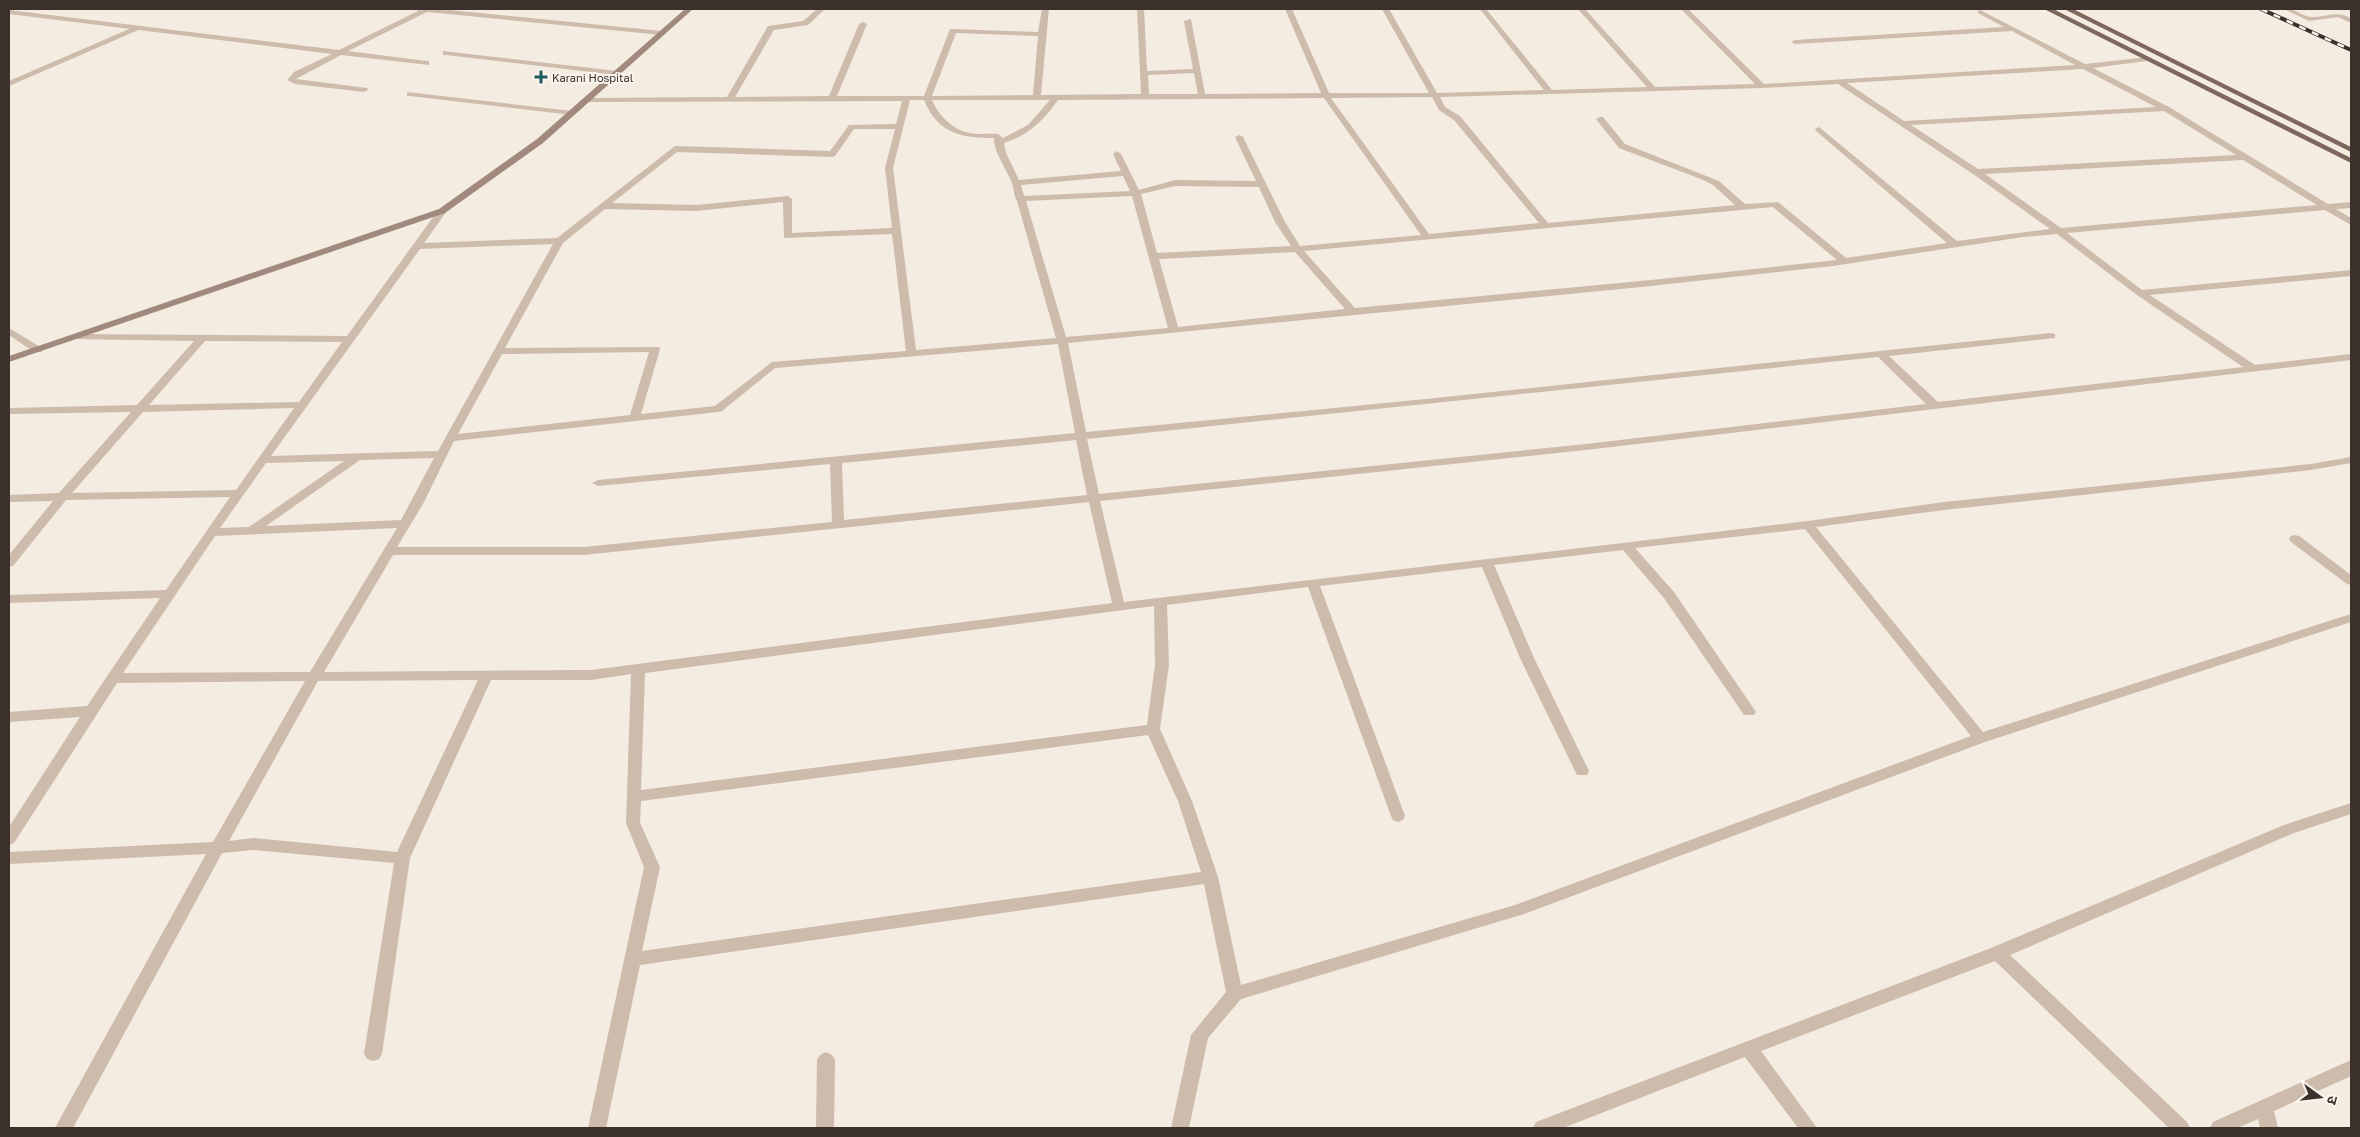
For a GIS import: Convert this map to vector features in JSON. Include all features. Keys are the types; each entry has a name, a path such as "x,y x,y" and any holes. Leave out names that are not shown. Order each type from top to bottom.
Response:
{"main road":[{"path":"2048,9 2351,160"},
{"path":"2068,9 2351,150"}],"street":[{"path":"420,9 662,33"},
{"path":"364,90 291,80 297,74 426,9"},
{"path":"9,359 442,211 540,141 689,9"},
{"path":"730,98 771,28 805,23 821,9"},
{"path":"1037,98 1041,34 1045,9"},
{"path":"1140,9 1145,98"},
{"path":"1288,9 1326,96 1427,237"},
{"path":"1385,9 1442,108 1458,118 1544,226"},
{"path":"1483,9 1550,92"},
{"path":"1581,9 1653,89"},
{"path":"1684,9 1762,86"},
{"path":"2288,9 2309,19 2351,14"},
{"path":"9,12 426,62"},
{"path":"1980,12 2089,66 2166,108 2351,222"},
{"path":"2339,15 2351,21"},
{"path":"1188,21 1202,98"},
{"path":"832,98 863,24"},
{"path":"9,84 139,28"},
{"path":"1795,42 2015,29"},
{"path":"1041,34 953,31 927,98 930,109 966,135 998,136 998,142 1016,183 1019,199 1062,340 1094,499 1119,607"},
{"path":"446,53 617,73"},
{"path":"587,100 730,98 1202,98 1550,92 1762,86 2089,66 2146,59"},
{"path":"1144,73 1197,72"},
{"path":"1839,81 2059,230 2140,293 2254,368"},
{"path":"410,94 572,113"},
{"path":"907,98 889,168 911,353"},
{"path":"998,142 1029,130 1038,123 1055,98"},
{"path":"1905,124 2166,108"},
{"path":"1600,119 1622,146 1716,183 1743,207"},
{"path":"64,1128 217,848 314,677 405,524 450,438 559,241 606,206 675,149 832,154 852,127 900,126"},
{"path":"1819,129 1954,244"},
{"path":"1239,137 1280,222 1297,249 1352,311"},
{"path":"1117,154 1136,193 1174,330"},
{"path":"1976,172 2247,158"},
{"path":"1016,183 1126,173"},
{"path":"1019,199 1136,193 1175,183 1262,184"},
{"path":"606,206 696,208 788,199 787,236 897,232"},
{"path":"1154,256 1297,249 1775,204 1844,262"},
{"path":"450,438 718,409 772,365 1174,330 1651,283 1844,262 1954,244 2059,230 2351,205"},
{"path":"9,839 91,711 211,532 442,211"},
{"path":"418,246 559,241"},
{"path":"2140,293 2351,274"},
{"path":"9,330 38,350"},
{"path":"598,483 1081,436 2051,336"},
{"path":"75,337 351,339"},
{"path":"9,563 62,497 202,338"},
{"path":"499,351 655,349 635,417"},
{"path":"1881,354 1934,405"},
{"path":"389,551 584,551 1586,446 2351,357"},
{"path":"9,411 302,405"},
{"path":"262,460 442,454"},
{"path":"252,530 357,457"},
{"path":"836,460 838,525"},
{"path":"113,678 591,675 1313,583 1808,525 1944,506 2311,467 2351,460"},
{"path":"9,498 239,494"},
{"path":"211,532 405,524"},
{"path":"1808,525 1980,738"},
{"path":"2295,539 2351,580"},
{"path":"1626,545 1669,595 1748,712"},
{"path":"1486,562 1527,658 1582,771"},
{"path":"1313,583 1398,816"},
{"path":"9,599 170,594"},
{"path":"1160,602 1162,666 1153,729 1186,801 1210,878 1235,994"},
{"path":"1180,1128 1200,1035 1235,994 1518,910 1980,738 2351,618"},
{"path":"597,1128 652,866 633,823 638,669"},
{"path":"373,1054 402,858 487,675"},
{"path":"9,717 91,711"},
{"path":"633,797 1153,729"},
{"path":"1542,1128 1997,953 2289,830 2351,808"},
{"path":"9,858 217,848 253,844 402,858"},
{"path":"632,959 1210,878"},
{"path":"1997,953 2181,1128"},
{"path":"1749,1049 1808,1128"},
{"path":"824,1128 826,1060"},
{"path":"2219,1128 2351,1068"},
{"path":"2264,1106 2269,1128"}],"railway":[{"path":"2261,9 2351,50"}],"place":[{"name":"Karani Hospital","path":"541,77"}]}
